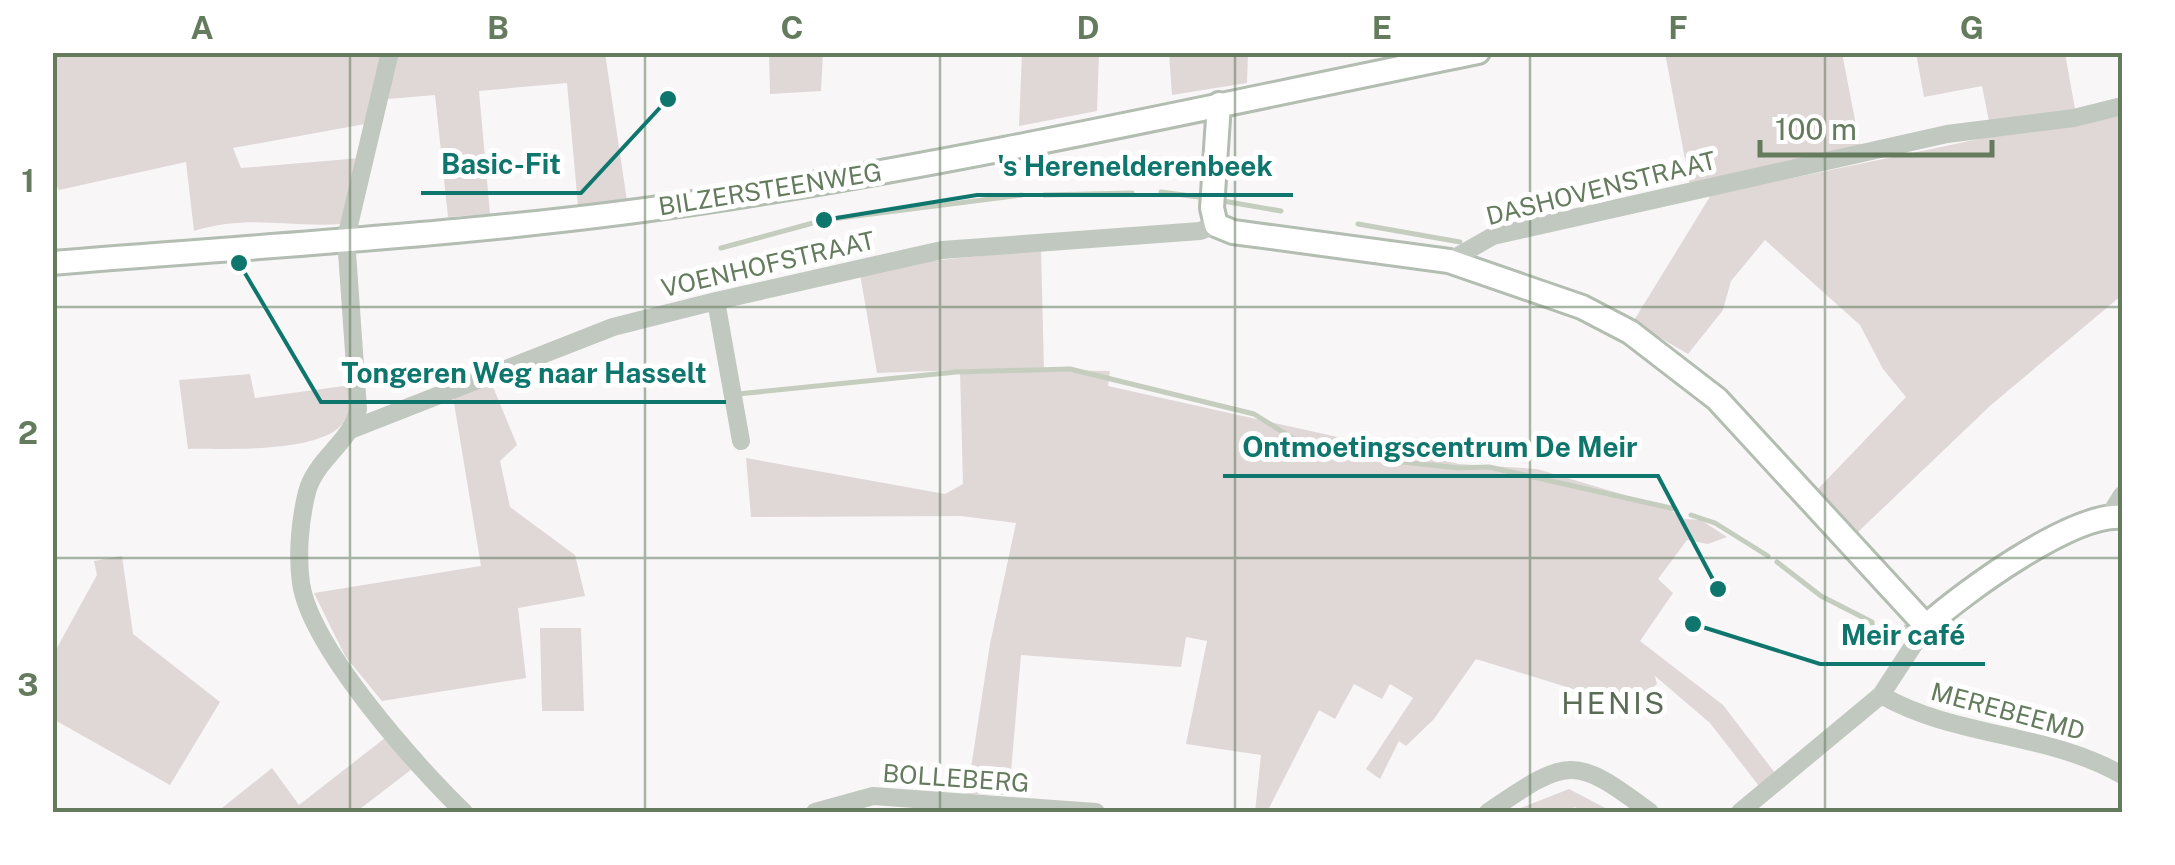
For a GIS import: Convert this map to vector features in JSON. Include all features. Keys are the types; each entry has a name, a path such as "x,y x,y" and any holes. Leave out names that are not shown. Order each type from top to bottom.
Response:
{"main road":[{"name":"BILZERSTEENWEG","path":"52,263 703,202 815,184 1478,52"},
{"path":"1220,104 1212,208 1216,225 1233,232 1448,260 1582,307 1676,364 1760,442 1926,626 2062,532 2116,516"}],"street":[{"path":"390,52 346,238 358,409 350,430 316,468 309,484 300,536 301,586 339,664 464,812"},
{"name":"DASHOVENSTRAAT","path":"1448,260 1493,236 1947,134 2074,118 2122,106"},
{"name":"VOENHOFSTRAAT","path":"350,430 613,327 716,301 942,250 1200,231 1216,225"},
{"path":"716,301 741,441"},
{"path":"2116,516 2122,496"},
{"path":"1740,812 1881,695 1926,626"},
{"name":"MEREBEEMD","path":"1881,695 1907,710 1955,726 2078,753 2122,775"},
{"path":"1488,812 1529,784 1576,769 1602,776 1650,812"},
{"name":"BOLLEBERG","path":"816,812 872,796 1096,812"}],"shaded area":[{"path":"52,53 384,53 365,124 233,148 241,168 361,158 343,224 251,222 194,231 186,162 59,190 52,179"},
{"path":"396,53 605,53 627,201 578,206 567,83 479,91 490,214 448,217 435,95 388,99"},
{"path":"769,53 823,53 821,91 770,94"},
{"path":"1022,53 1099,53 1097,111 1019,126"},
{"path":"1169,53 1248,53 1247,83 1172,95"},
{"path":"1665,53 1842,53 1861,151 1690,186"},
{"path":"1916,53 2065,53 2075,109 1990,126 1982,86 1924,97"},
{"path":"2122,109 2122,295 1991,405 1858,532 1818,489 1906,397 1883,369 1860,325 1765,240 1731,281 1723,310 1688,354 1633,322 1711,195"},
{"path":"1041,250 1044,370 1110,371 1108,386 1459,464 1537,469 1665,507 1685,519 1701,520 1727,537 1708,544 1687,540 1658,579 1673,593 1640,641 1723,705 1775,773 1759,786 1710,723 1655,676 1657,684 1622,716 1602,698 1476,659 1434,719 1406,746 1399,741 1380,779 1366,769 1413,698 1390,684 1382,699 1354,684 1335,719 1319,710 1267,812 1255,812 1261,755 1186,744 1207,641 1186,637 1181,667 1021,655 1009,795 967,794 990,644 1016,523 961,516 751,517 746,458 945,494 963,484 960,370 877,373 860,274 920,262"},
{"path":"250,374 255,398 351,385 348,414 331,433 293,445 188,449 179,380"},
{"path":"491,382 517,445 500,461 510,507 575,555 585,596 518,608 526,678 382,701 345,656 314,593 481,566 453,397"},
{"path":"122,556 133,634 220,702 170,785 53,719 53,655 97,575 94,561"},
{"path":"540,628 581,628 584,711 542,711"},
{"path":"385,738 412,769 356,812 217,812 272,768 299,805"},
{"path":"1569,789 1613,812 1579,812 1575,807 1565,812 1516,810"}],"waterway":[{"path":"1161,192 1206,198"},
{"path":"1044,195 1132,193"},
{"path":"721,248 824,220 1022,195"},
{"path":"1223,201 1281,211"},
{"path":"1358,224 1460,242"},
{"path":"738,394 956,372 1070,369 1254,414 1310,449 1335,455 1459,468 1489,467 1675,509"},
{"path":"1691,515 1715,523 1768,556"},
{"path":"1777,562 1821,596 1872,622 1874,637 1883,644 1906,627"}],"place":[{"name":"Basic-Fit","path":"668,99"},
{"name":"'s Herenelderenbeek","path":"824,220"},
{"name":"Tongeren Weg naar Hasselt","path":"239,263"},
{"name":"Ontmoetingscentrum De Meir","path":"1718,589"},
{"name":"Meir café","path":"1693,624"}],"district":[{"name":"HENIS","path":"1614,704"}]}
